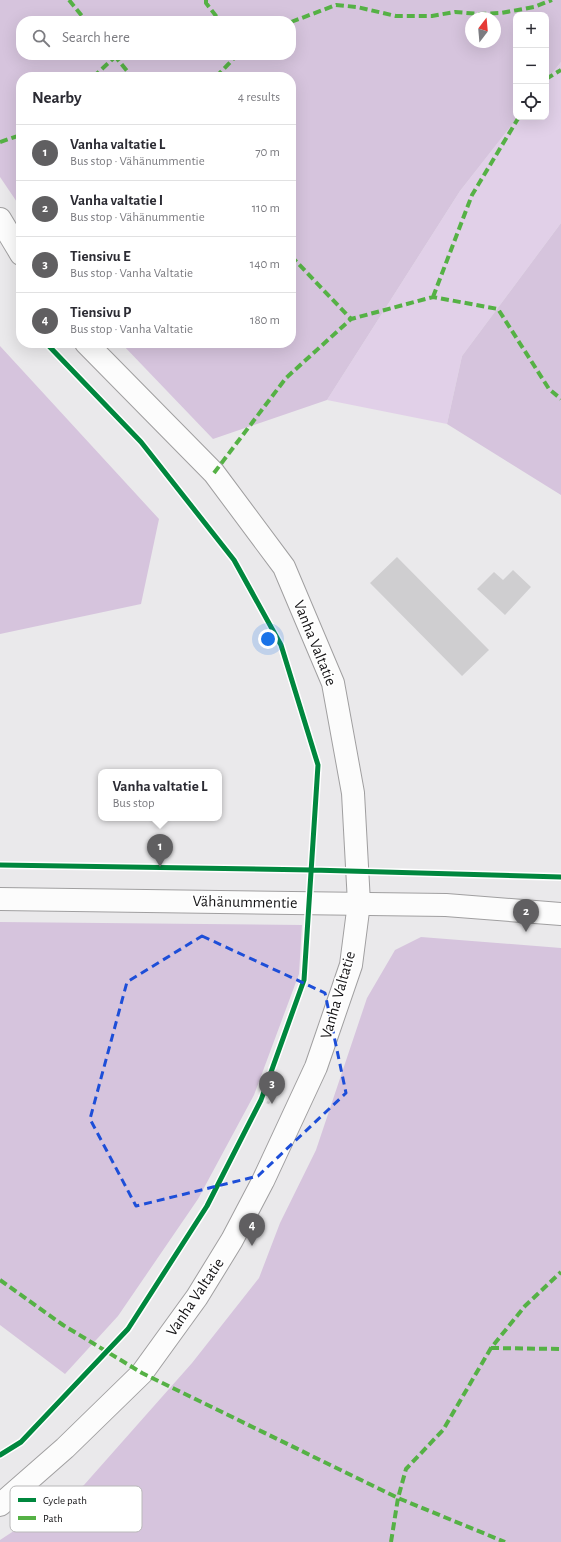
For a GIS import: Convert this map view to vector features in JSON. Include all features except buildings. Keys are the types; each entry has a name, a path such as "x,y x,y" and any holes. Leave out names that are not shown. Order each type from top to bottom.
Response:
{"street":[{"path":"0,219 16,246"},
{"name":"Vanha Valtatie","path":"22,1486 65,1448 142,1373 197,1297 232,1240 263,1181 316,1067 351,965 359,903 353,793 333,683 284,567 214,473 91,348"},
{"name":"Vähänummentie","path":"0,899 446,905 561,914"},
{"name":"Vanha Valtatie","path":"0,1505 10,1496"}],"path":[{"path":"258,1107 264,1092"},
{"path":"261,1100 272,1104"}],"highlighted area":[{"path":"202,936 325,993 346,1093 258,1176 136,1206 90,1119 127,982"}],"shaded area":[{"path":"0,0 561,0 561,62 549,77 549,12 513,12 513,120 516,120 460,191 327,400 213,439 126,348 296,348 296,72 16,72 16,201 0,177"},
{"path":"561,62 561,223 462,356 447,424 327,400 460,191 516,120 549,120 549,77"},
{"path":"561,223 561,495 447,424 462,356"},
{"path":"0,346 159,519 141,604 0,634"},
{"path":"0,922 302,925 299,974 254,1095 198,1199 118,1316 65,1374 0,1325"},
{"path":"421,937 561,948 561,1542 0,1542 0,1540 12,1532 142,1532 142,1486 82,1486 192,1363 259,1278 280,1223 316,1150 367,998 395,950"}],"marked path":[{"path":"69,0 82,16"},
{"path":"206,0 206,3 216,16"},
{"path":"296,20 336,5 357,7 396,16 432,16 455,12 479,14 501,13 534,7 552,0"},
{"path":"98,72 112,60"},
{"path":"118,60 128,72"},
{"path":"221,72 232,60"},
{"path":"549,77 561,70"},
{"path":"433,297 472,195 517,120"},
{"path":"0,142 16,137"},
{"path":"296,261 351,319"},
{"path":"214,473 286,378 351,319 433,297 498,309 549,389 561,399"},
{"path":"391,1542 398,1498 406,1469 443,1430 491,1348 525,1306 561,1272"},
{"path":"0,1280 63,1325 142,1373 398,1498 505,1542"},
{"path":"491,1348 561,1349"}],"cycle path":[{"path":"0,1455 21,1442 128,1329 207,1206 261,1100 304,980 318,765 281,645 234,560 141,442 51,348"},
{"path":"0,865 312,870 561,877"}],"place":[{"name":"Vanha valtatie L","path":"160,867"},
{"name":"Vanha valtatie I","path":"526,932"},
{"name":"Tiensivu E","path":"272,1104"},
{"name":"Tiensivu P","path":"252,1246"}]}
